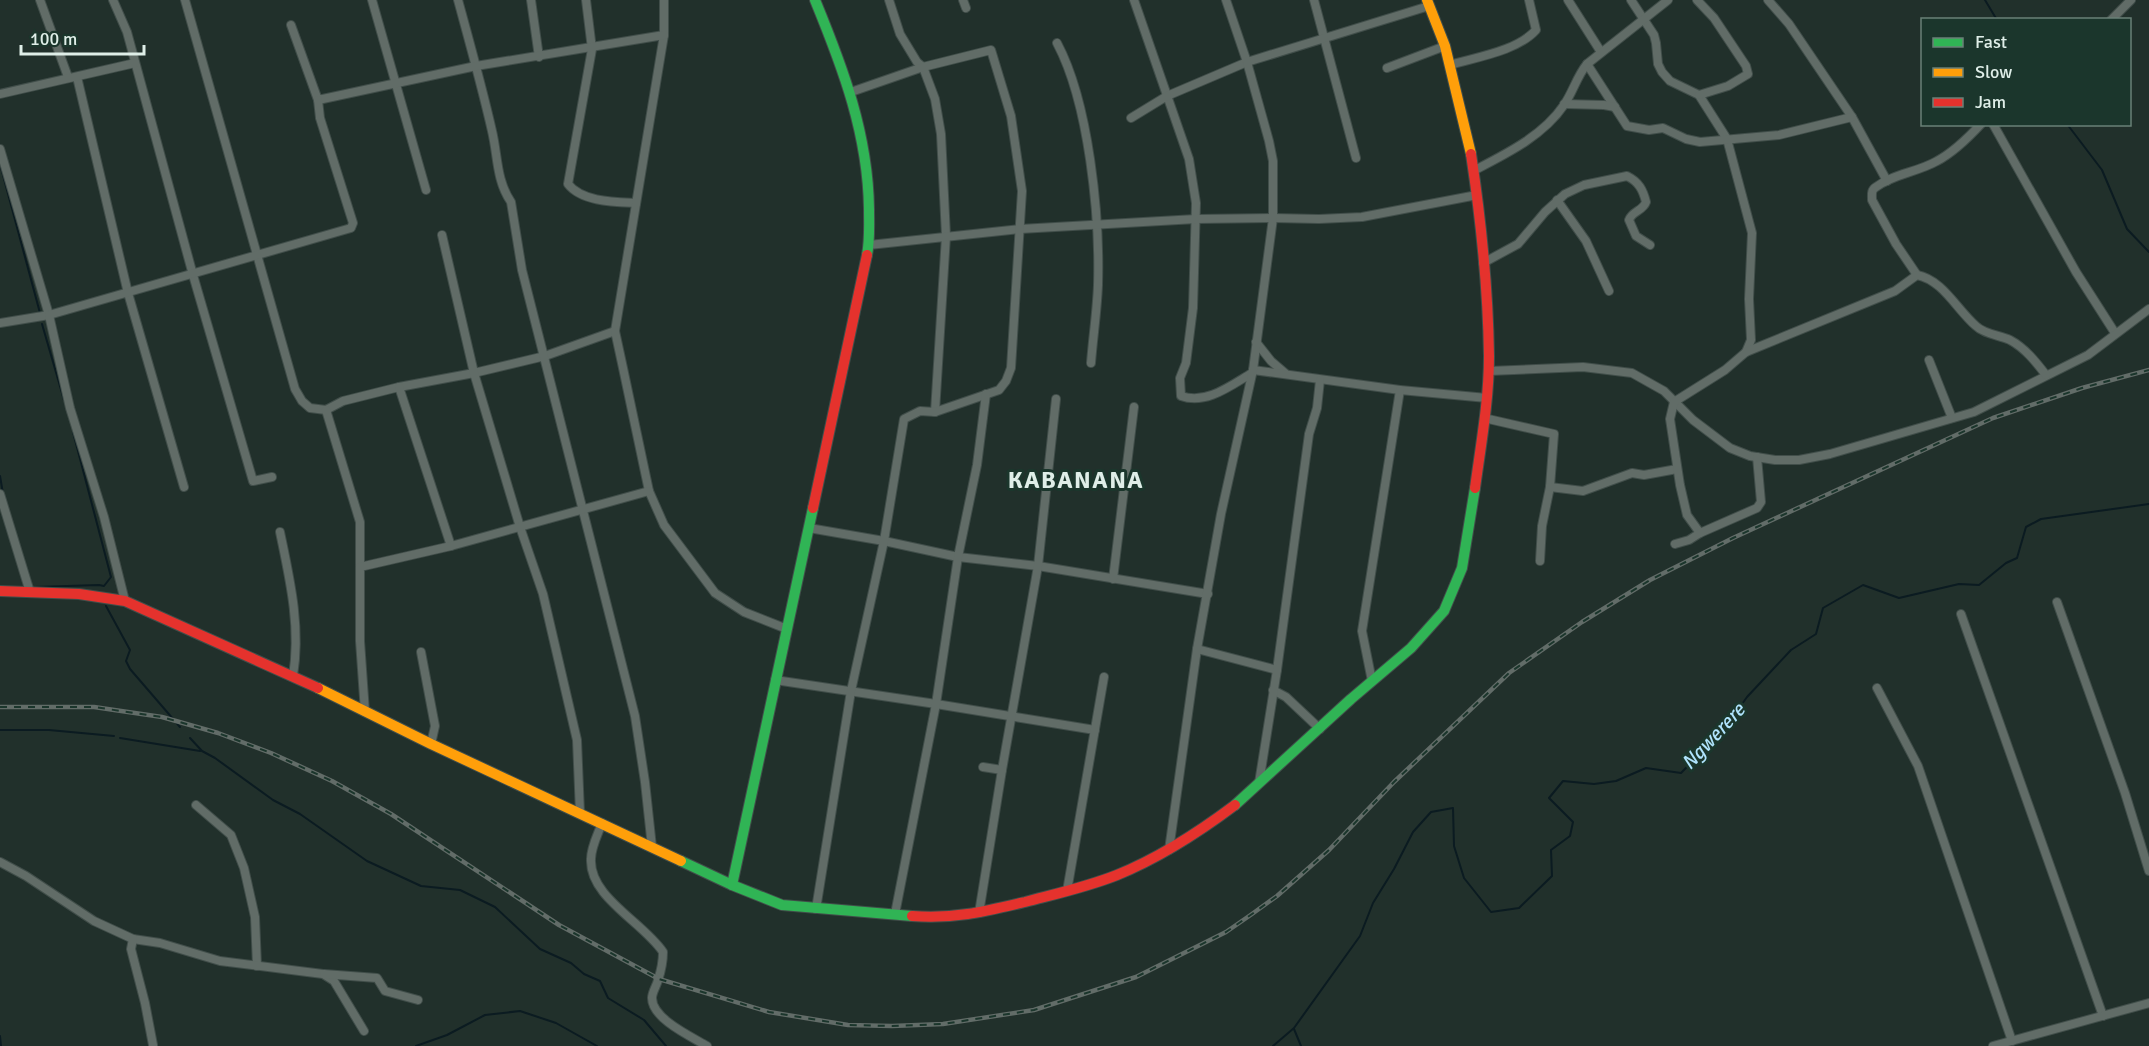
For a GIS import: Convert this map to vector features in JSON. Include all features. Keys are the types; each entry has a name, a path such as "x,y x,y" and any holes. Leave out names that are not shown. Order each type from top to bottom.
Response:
{"street":[{"path":"40,0 73,77 128,293 184,487"},
{"path":"113,0 135,63 252,481 272,477"},
{"path":"185,0 295,389 302,401 310,408 326,410 343,401 399,387 474,373 545,356 615,331"},
{"path":"372,0 426,190"},
{"path":"458,0 493,134 498,171 504,193 511,202 522,270 635,716 652,847"},
{"path":"531,0 538,57"},
{"path":"586,0 592,48 568,184 580,195 636,203"},
{"path":"664,0 664,35 615,331 649,491 664,525 715,593 744,612 787,629"},
{"path":"732,885 869,245 869,191 865,152 851,92 814,0"},
{"path":"889,0 900,34 923,68 935,99 941,134 946,236 935,412"},
{"path":"1134,0 1189,159 1196,203 1192,308 1186,363 1180,378 1181,396 1204,399 1252,372 1487,398"},
{"path":"1169,850 1197,649 1221,514 1252,372 1274,218 1273,161 1247,62 1226,0"},
{"path":"1314,0 1356,158"},
{"path":"1450,64 1517,45 1528,39 1536,30 1529,0"},
{"path":"1568,0 1601,52"},
{"path":"1631,0 1654,35 1658,64 1666,78 1699,95 1727,139 1752,233 1749,299 1751,340 1746,352"},
{"path":"1473,171 1534,136 1564,104 1587,64 1668,0"},
{"path":"1698,0 1714,18 1746,66 1748,74 1728,86 1699,95"},
{"path":"1768,0 1789,24 1852,117 1887,181"},
{"path":"2113,18 2131,0"},
{"path":"0,591 79,594 125,601 293,676 431,744 732,885 782,904 816,909 940,918 979,913 1067,891 1117,875 1169,850 1233,806 1411,648 1444,611 1466,551 1490,370 1481,223 1473,171 1458,92 1445,46 1428,3 1247,62 1167,96 1131,118"},
{"path":"0,324 49,315 351,228 353,223 351,215 320,118 318,100 291,25"},
{"path":"318,100 476,66 664,35"},
{"path":"1057,42 1074,88 1085,132 1096,225 1098,285 1091,363"},
{"path":"1387,68 1445,46"},
{"path":"816,909 851,692 884,541 904,419 920,411 935,412 999,390 1006,381 1011,368 1022,191 1011,116 991,50 923,68 851,92"},
{"path":"0,94 135,63"},
{"path":"1587,64 1630,128 1649,130 1663,128 1686,139 1700,142 1779,135 1852,117"},
{"path":"1564,104 1615,107"},
{"path":"1917,275 1896,244 1872,200 1872,191 1887,181 1937,162 1979,126"},
{"path":"1994,126 2076,272 2115,333"},
{"path":"0,150 49,315 70,408 104,517 125,601"},
{"path":"1483,263 1518,244 1545,212 1572,189 1627,176 1636,180 1646,202 1645,206 1634,212 1629,220 1636,236 1650,245"},
{"path":"869,245 1020,229 1196,219 1362,217 1477,195"},
{"path":"1557,200 1586,241 1610,291"},
{"path":"442,235 474,373 520,527 543,594 577,740 580,813"},
{"path":"1700,533 1687,515 1677,469 1670,419 1674,402 1725,370 1746,352 1895,291 1917,275 1924,276 1941,288 1977,328 2010,340 2031,356 2046,375"},
{"path":"1490,370 1583,367 1632,373 1664,391 1693,420 1731,448 1757,457 1799,460 1974,412 2088,355 2149,309"},
{"path":"1256,342 1271,361 1286,374"},
{"path":"1929,360 1953,418"},
{"path":"1258,783 1277,670 1309,434 1317,408 1320,380"},
{"path":"399,387 451,546"},
{"path":"1372,681 1362,630 1400,390"},
{"path":"896,915 936,704 958,557 977,465 986,394"},
{"path":"979,913 1038,566 1056,399"},
{"path":"1113,579 1134,407"},
{"path":"326,410 360,522 360,641 365,712"},
{"path":"1484,418 1554,434 1550,487 1542,526 1540,561"},
{"path":"1675,544 1689,540 1757,508 1761,502 1757,457"},
{"path":"1550,487 1583,491 1632,473 1644,475 1677,469"},
{"path":"360,567 451,546 649,491"},
{"path":"0,494 30,592"},
{"path":"809,528 958,557 1038,566 1208,594"},
{"path":"280,532 296,625 296,657 293,676"},
{"path":"2057,602 2125,793 2149,871"},
{"path":"1961,614 2103,1016"},
{"path":"1197,649 1277,670"},
{"path":"422,652 435,726 431,744"},
{"path":"1067,891 1104,677"},
{"path":"775,680 1095,730"},
{"path":"1877,688 1918,766 2012,1041"},
{"path":"1274,690 1286,697 1320,729"},
{"path":"984,767 1002,770"},
{"path":"196,805 231,835 244,868 255,917 257,966"},
{"path":"602,823 591,859 594,877 601,890 652,937 663,952 662,966 652,998 659,1014 676,1028 707,1046"},
{"path":"0,862 26,876 94,921 133,939 160,943 220,961 323,974 377,978 385,991 418,1000"},
{"path":"133,939 130,949 145,1003 153,1045"},
{"path":"323,974 334,981 364,1031"},
{"path":"1993,1046 2149,1003"}],"waterway":[{"path":"1985,0 1996,18"},
{"path":"2069,126 2102,170 2127,229 2149,252"},
{"path":"0,164 40,313"},
{"path":"42,324 64,400"},
{"path":"35,587 104,586 111,577 73,432"},
{"path":"0,476 3,494"},
{"name":"Ngwerere","path":"1273,1046 1294,1028 1360,936 1373,903 1413,832 1431,812 1453,808 1454,846 1464,878 1491,912 1519,908 1552,876 1551,850 1570,836 1573,822 1549,798 1563,781 1594,784 1616,781 1646,768 1681,773 1725,728 1747,697 1791,650 1816,634 1823,608 1863,585 1899,598 1959,584 1979,585 2006,563 2017,558 2026,527 2041,519 2149,504"},
{"path":"106,606 130,650 126,661 130,669 180,727"},
{"path":"0,730 49,730 114,736"},
{"path":"120,738 200,751"},
{"path":"190,738 202,751 273,800 300,814 367,861 421,886 460,890 495,907 540,949 571,963 584,974 600,981 608,998 644,1020 666,1046"},
{"path":"416,1046 447,1035 485,1015 520,1011 556,1023 597,1046"},
{"path":"1294,1029 1301,1046"},
{"path":"0,1036 1,1046"}],"railway":[{"path":"0,707 94,707 162,717 218,733 271,753 332,781 391,814 559,925 659,979 769,1012 848,1025 892,1026 943,1024 1034,1010 1136,977 1226,932 1252,914 1277,896 1329,850 1394,782 1509,673 1582,622 1650,580 1733,538 1993,418 2082,388 2149,370"}],"traffic: fast":[{"path":"815,0 844,76 859,128 868,181 869,244 867,255"},
{"path":"1235,805 1351,699 1411,648 1444,611 1462,568 1475,488"},
{"path":"732,885 813,508"},
{"path":"681,861 782,905 912,916"}],"traffic: slow":[{"path":"1427,0 1445,46 1471,154"},
{"path":"318,688 431,744 681,861"}],"traffic: jam":[{"path":"1471,154 1483,254 1489,356 1486,406 1475,488"},
{"path":"813,508 867,255"},
{"path":"0,591 79,594 125,601 318,688"},
{"path":"912,916 956,916 982,912 1083,887 1133,868 1163,852 1193,835 1235,805"}],"district":[{"name":"KABANANA","path":"1076,480"}]}
